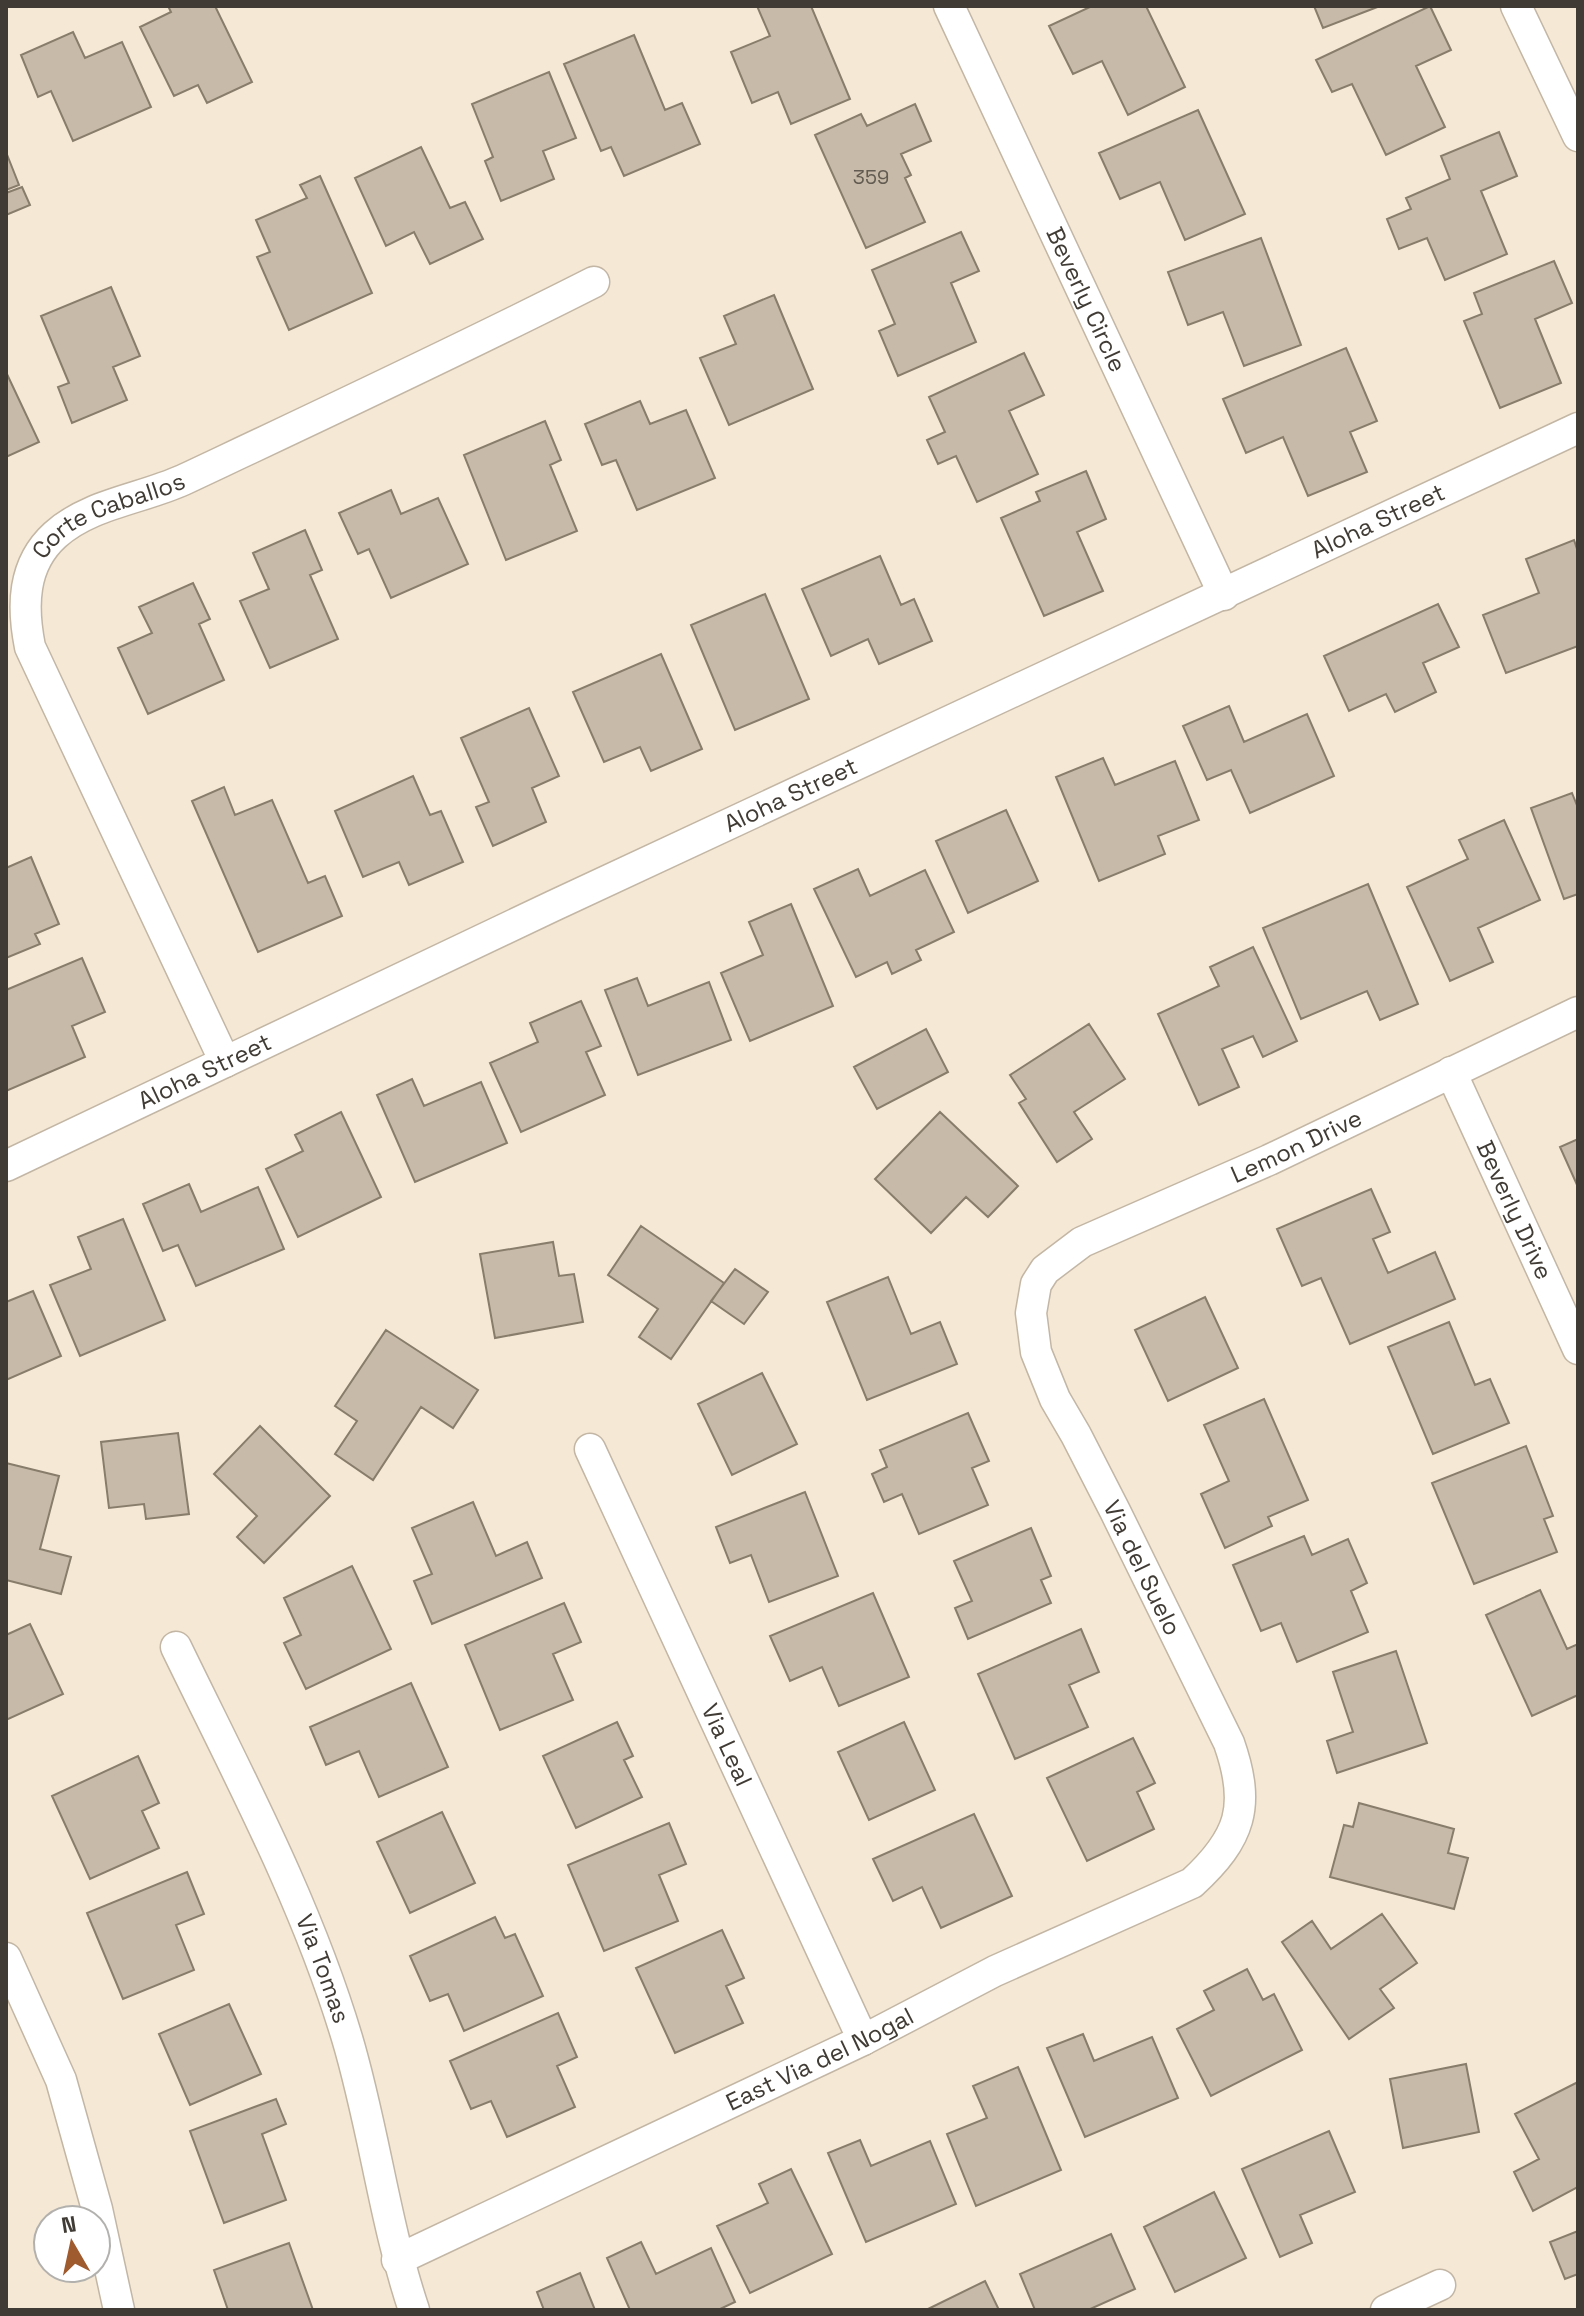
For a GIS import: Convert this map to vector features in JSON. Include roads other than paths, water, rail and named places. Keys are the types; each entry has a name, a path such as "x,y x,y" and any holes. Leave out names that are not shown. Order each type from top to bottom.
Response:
{"street":[{"name":"Beverly Circle","path":"949,6 1224,595"},
{"path":"1516,6 1578,136"},
{"name":"Corte Caballos","path":"225,1062 30,647 23,616 24,594 34,563 53,536 80,517 177,483 454,353 594,282"},
{"name":"Aloha Street","path":"6,1166 567,899 1578,428"},
{"name":"Lemon Drive","path":"1033,1296 1045,1270 1082,1242 1269,1160 1578,1012"},
{"name":"Beverly Drive","path":"1451,1072 1578,1349"},
{"name":"Via del Suelo","path":"1033,1296 1031,1313 1036,1352 1055,1399 1102,1485 1229,1743 1240,1775 1240,1809 1230,1841"},
{"name":"Via Leal","path":"590,1449 863,2040"},
{"name":"Via Tomas","path":"176,1647 248,1790 308,1929 346,2035 363,2095 397,2260 414,2310"},
{"name":"East Via del Nogal","path":"397,2260 863,2040 995,1971 1192,1883 1217,1860 1230,1841"},
{"path":"6,1958 61,2080 97,2209 119,2310"},
{"path":"1386,2310 1440,2285"}]}
